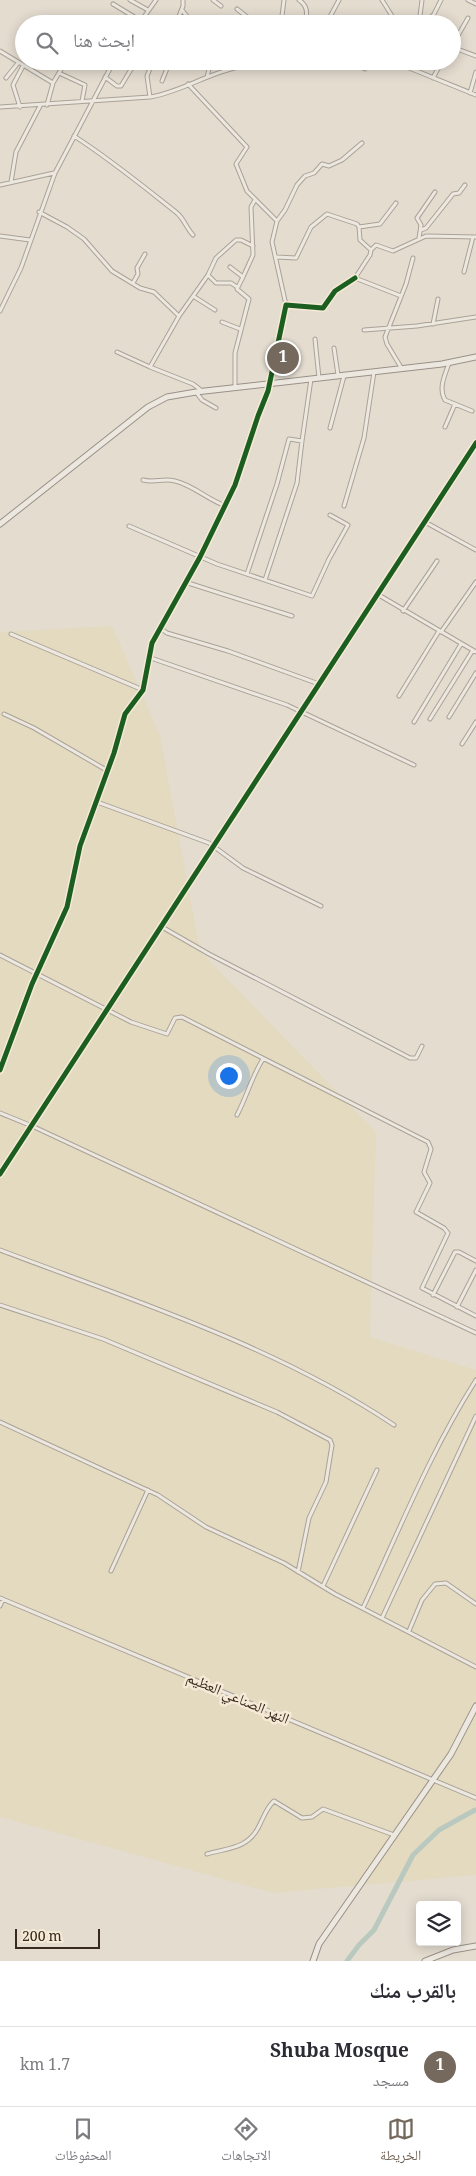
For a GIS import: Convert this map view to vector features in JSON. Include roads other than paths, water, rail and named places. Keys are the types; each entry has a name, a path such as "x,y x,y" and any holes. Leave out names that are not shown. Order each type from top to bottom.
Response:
{"street":[{"path":"130,0 148,10"},
{"path":"145,15 156,0"},
{"path":"180,15 183,0"},
{"path":"213,0 221,6"},
{"path":"282,15 284,0"},
{"path":"299,0 306,7 305,15"},
{"path":"331,15 339,0"},
{"path":"382,0 391,15"},
{"path":"421,15 422,0"},
{"path":"433,15 441,0"},
{"path":"468,0 476,4"},
{"path":"113,4 130,15"},
{"path":"237,8 245,15"},
{"path":"182,10 186,15"},
{"path":"461,31 468,18"},
{"path":"461,50 476,56"},
{"path":"0,51 15,61"},
{"path":"6,78 15,67"},
{"path":"20,107 13,85 21,70"},
{"path":"30,70 53,83"},
{"path":"47,105 53,83 61,70"},
{"path":"0,312 20,268 39,212 55,173 109,70"},
{"path":"105,77 120,87 130,70"},
{"path":"149,70 147,76 150,97"},
{"path":"162,81 166,70"},
{"path":"208,77 209,70"},
{"path":"0,106 40,106 92,100 150,97 226,70"},
{"path":"415,70 476,95"},
{"path":"433,78 437,70"},
{"path":"470,93 476,72"},
{"path":"59,73 85,86 82,102"},
{"path":"188,84 247,147 236,164 245,188 277,221"},
{"path":"11,182 16,152 40,106"},
{"path":"74,136 116,163 178,214 193,235"},
{"path":"0,1070 36,974 67,907 80,846 98,802 125,714 143,690 148,657 160,628 226,506 238,478 270,384 286,305 272,239 277,221 301,180 314,173 322,164 329,166 342,160 362,143"},
{"path":"0,186 55,173"},
{"path":"420,230 426,228 453,194 459,193 465,185"},
{"path":"419,239 420,230 417,218 435,192"},
{"path":"237,287 253,254 251,207 255,200"},
{"path":"359,228 380,224 396,203"},
{"path":"39,212 67,227 84,239 112,271 154,292 179,316"},
{"path":"277,257 296,258 311,227 324,215 330,214 350,221 359,228 360,240 371,250"},
{"path":"0,236 30,240"},
{"path":"286,305 323,308 335,291 355,278 370,255 371,250 377,245 396,251 426,236 474,237 464,272"},
{"path":"150,367 179,316 208,275 214,260 236,240 241,240 253,246"},
{"path":"133,283 138,274 137,267 144,254"},
{"path":"402,369 387,344 385,337 413,258"},
{"path":"230,267 243,276"},
{"path":"208,275 216,283 231,282 237,287 237,291 249,299 240,329 234,361 235,388"},
{"path":"355,278 401,296"},
{"path":"193,296 215,310"},
{"path":"433,324 438,299"},
{"path":"364,330 388,329 476,318"},
{"path":"222,322 240,329"},
{"path":"315,339 319,378"},
{"path":"334,348 338,376"},
{"path":"117,352 193,384 203,391"},
{"path":"0,524 148,407 167,398 203,391 449,363 476,357"},
{"path":"449,363 441,389 445,400 472,412"},
{"path":"344,506 364,438 374,372"},
{"path":"330,428 344,375"},
{"path":"265,580 297,483 311,379"},
{"path":"196,392 204,401 216,408"},
{"path":"445,427 454,404"},
{"path":"247,574 278,484 288,440 302,441"},
{"path":"0,1174 476,443"},
{"path":"143,480 151,482 174,480 188,486 212,501 226,506"},
{"path":"129,526 200,557 314,596 329,559 348,525 330,515"},
{"path":"425,522 476,550"},
{"path":"403,611 437,561"},
{"path":"186,582 292,616"},
{"path":"399,696 440,632 476,582"},
{"path":"377,594 474,651 430,719"},
{"path":"160,628 166,633 228,651 319,684"},
{"path":"11,634 143,690"},
{"path":"414,722 461,644"},
{"path":"148,657 301,711 414,765"},
{"path":"449,717 476,673"},
{"path":"4,714 48,736 108,771"},
{"path":"462,744 476,722"},
{"path":"98,802 190,835 214,846 221,853 252,873 320,906"},
{"path":"162,926 208,954 410,1058 416,1058 422,1046"},
{"path":"0,955 107,1011 165,1034 169,1032 175,1018 180,1016 430,1143 431,1150 424,1172 430,1184 416,1212 444,1228 448,1233 422,1286 423,1290 476,1316"},
{"path":"237,1115 247,1095 254,1074 263,1059"},
{"path":"0,1114 32,1126 476,1333"},
{"path":"0,1250 253,1348 306,1376 336,1388 394,1425"},
{"path":"433,1295 455,1252 459,1252 476,1261"},
{"path":"458,1307 476,1270"},
{"path":"0,1305 104,1339 277,1412 330,1440 332,1448 326,1482 309,1518 298,1572"},
{"path":"363,1608 441,1438 476,1380"},
{"path":"382,1618 476,1416"},
{"path":"0,1422 148,1490 210,1529 270,1556 363,1608 476,1667"},
{"path":"323,1586 377,1470"},
{"path":"111,1571 148,1490"},
{"path":"408,1631 422,1600 435,1584 446,1584 476,1604"},
{"path":"0,1606 2,1599"},
{"name":"النهر الصناعي العظيم","path":"2,1599 476,1798"},
{"path":"313,1961 319,1944 461,1738 476,1706"},
{"path":"207,1854 232,1849 248,1841 255,1834 274,1801 302,1818 312,1816 322,1809 394,1835"},
{"path":"425,1961 447,1952 476,1946"}],"waterway":[{"path":"347,1961 374,1930 413,1855 439,1830 475,1810"}],"place":[{"name":"Shuba Mosque","path":"283,358"}]}
